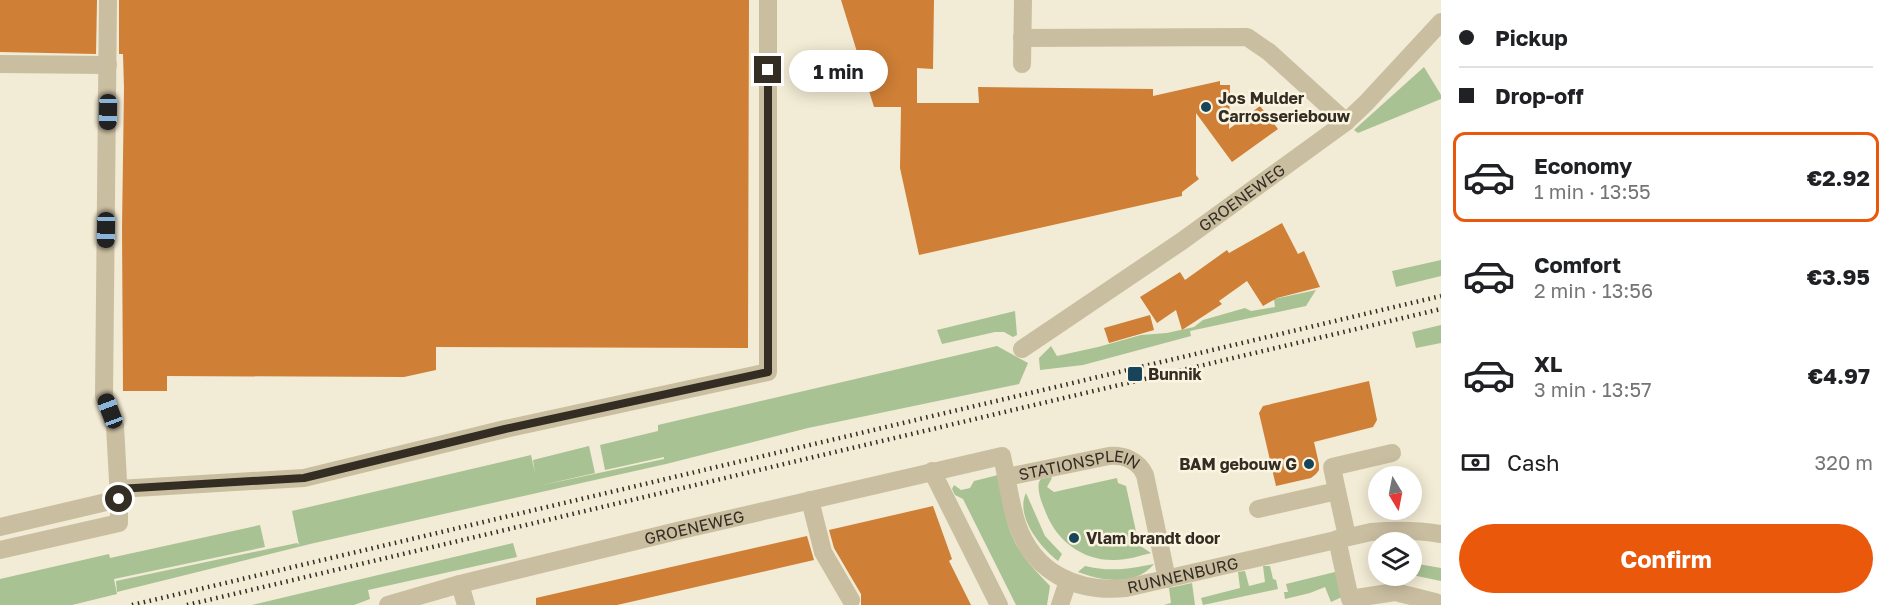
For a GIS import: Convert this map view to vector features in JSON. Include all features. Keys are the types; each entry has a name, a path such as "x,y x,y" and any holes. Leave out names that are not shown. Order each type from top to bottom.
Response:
{"street":[{"path":"0,550 119,523 116,426 104,396 108,0"},
{"path":"0,527 118,494 304,478 505,429 768,372 768,0"},
{"path":"1022,64 1023,0"},
{"name":"GROENEWEG","path":"1022,349 1182,241 1346,122 1441,22"},
{"path":"1022,38 1247,37 1269,52 1346,122"},
{"path":"0,64 108,65"},
{"path":"1392,453 1332,467 1337,490 1350,599 1395,592 1441,605"},
{"name":"GROENEWEG","path":"388,605 460,584 1002,456"},
{"name":"RUNNENBURG","path":"1002,456 1017,522 1029,548 1048,569 1068,581 1083,586 1111,589 1167,579 1371,532 1400,530 1441,534"},
{"name":"STATIONSPLEIN","path":"1007,477 1109,456 1125,457 1136,463 1145,474 1167,579"},
{"path":"932,471 999,605"},
{"path":"1258,509 1337,490"},
{"path":"810,500 823,552 851,600"},
{"path":"1060,605 1068,581"},
{"path":"460,584 466,605"}],"green space":[{"path":"1424,67 1441,95 1441,99 1358,133 1354,130"},
{"path":"1441,260 1441,276 1396,287 1392,271"},
{"path":"1316,290 1306,306 1190,331 1191,336 1083,365 1040,370 1039,358 1051,346 1057,356 1141,335 1167,333 1194,327 1203,320 1245,308 1251,311 1275,307 1274,299"},
{"path":"1015,311 1017,335 1013,337 1004,332 995,332 942,344 937,330"},
{"path":"1441,325 1441,343 1416,348 1412,332"},
{"path":"997,346 1028,363 1019,384 808,428 666,464 310,544 117,592 116,581 297,543 299,545 292,511 531,455 535,473 533,460 589,446 595,473 538,486 664,459 664,457 605,470 600,445 658,431 658,425"},
{"path":"998,475 1005,514 1014,541 1033,568 1050,586 1047,605 1016,605 963,499 955,495 952,489 954,485 961,490 970,488 974,481"},
{"path":"1051,477 1047,487 1054,492 1117,478 1118,483 1126,486 1139,545 1151,553 1115,560 1092,557 1073,547 1057,532 1040,498 1039,482 1041,479"},
{"path":"1026,493 1045,536 1062,554 1058,561 1044,548 1031,530 1024,511 1023,502"},
{"path":"260,525 265,547 114,579 117,594 72,605 0,605 0,579 109,554 110,558"},
{"path":"513,543 517,557 368,590 370,599 354,605 252,605"},
{"path":"1154,564 1146,571 1128,579 1097,578 1078,572 1085,566 1120,569"},
{"path":"1422,565 1441,568 1441,581 1422,577"},
{"path":"1263,566 1270,566 1278,589 1203,605 1201,598 1240,588 1238,572 1245,571 1249,586 1265,582"},
{"path":"1339,571 1342,597 1331,602 1325,587 1285,599 1284,592 1288,592 1286,584"},
{"path":"1192,583 1195,605 1164,605 1171,603 1169,588"}],"building":[{"path":"0,0 97,0 96,54 0,52"},
{"path":"119,0 749,0 748,348 436,347 436,370 404,377 167,376 167,391 123,391 124,88 123,54 119,54"},
{"path":"841,0 934,0 933,69 917,68 917,103 979,103 978,87 1153,89 1153,96 1220,81 1220,85 1230,85 1229,129 1260,106 1278,129 1232,162 1196,113 1196,175 1199,179 1182,192 1182,196 919,255 900,168 901,107 874,107"},
{"path":"1282,223 1298,254 1304,251 1320,287 1277,298 1263,306 1247,281 1219,301 1222,304 1182,330 1176,310 1157,323 1140,297 1180,272 1185,280 1227,250 1229,253"},
{"path":"1150,315 1154,330 1109,343 1104,328"},
{"path":"1369,381 1377,420 1373,427 1314,442 1319,464 1316,474 1311,478 1276,486 1259,413 1263,406"},
{"path":"933,506 952,559 949,561 971,605 861,605 861,594 834,548 829,530"},
{"path":"807,536 814,560 617,605 536,605 536,598"}],"railway":[{"path":"132,605 1441,296"},
{"path":"187,605 1441,309"}],"place":[{"name":"Jos Mulder Carrosseriebouw","path":"1206,107"},
{"name":"Bunnik","path":"1135,374"},
{"name":"BAM gebouw G","path":"1309,464"},
{"name":"Vlam brandt door","path":"1074,538"}],"route":[{"path":"119,499 118,489 304,478 505,429 768,372 768,70"}]}
